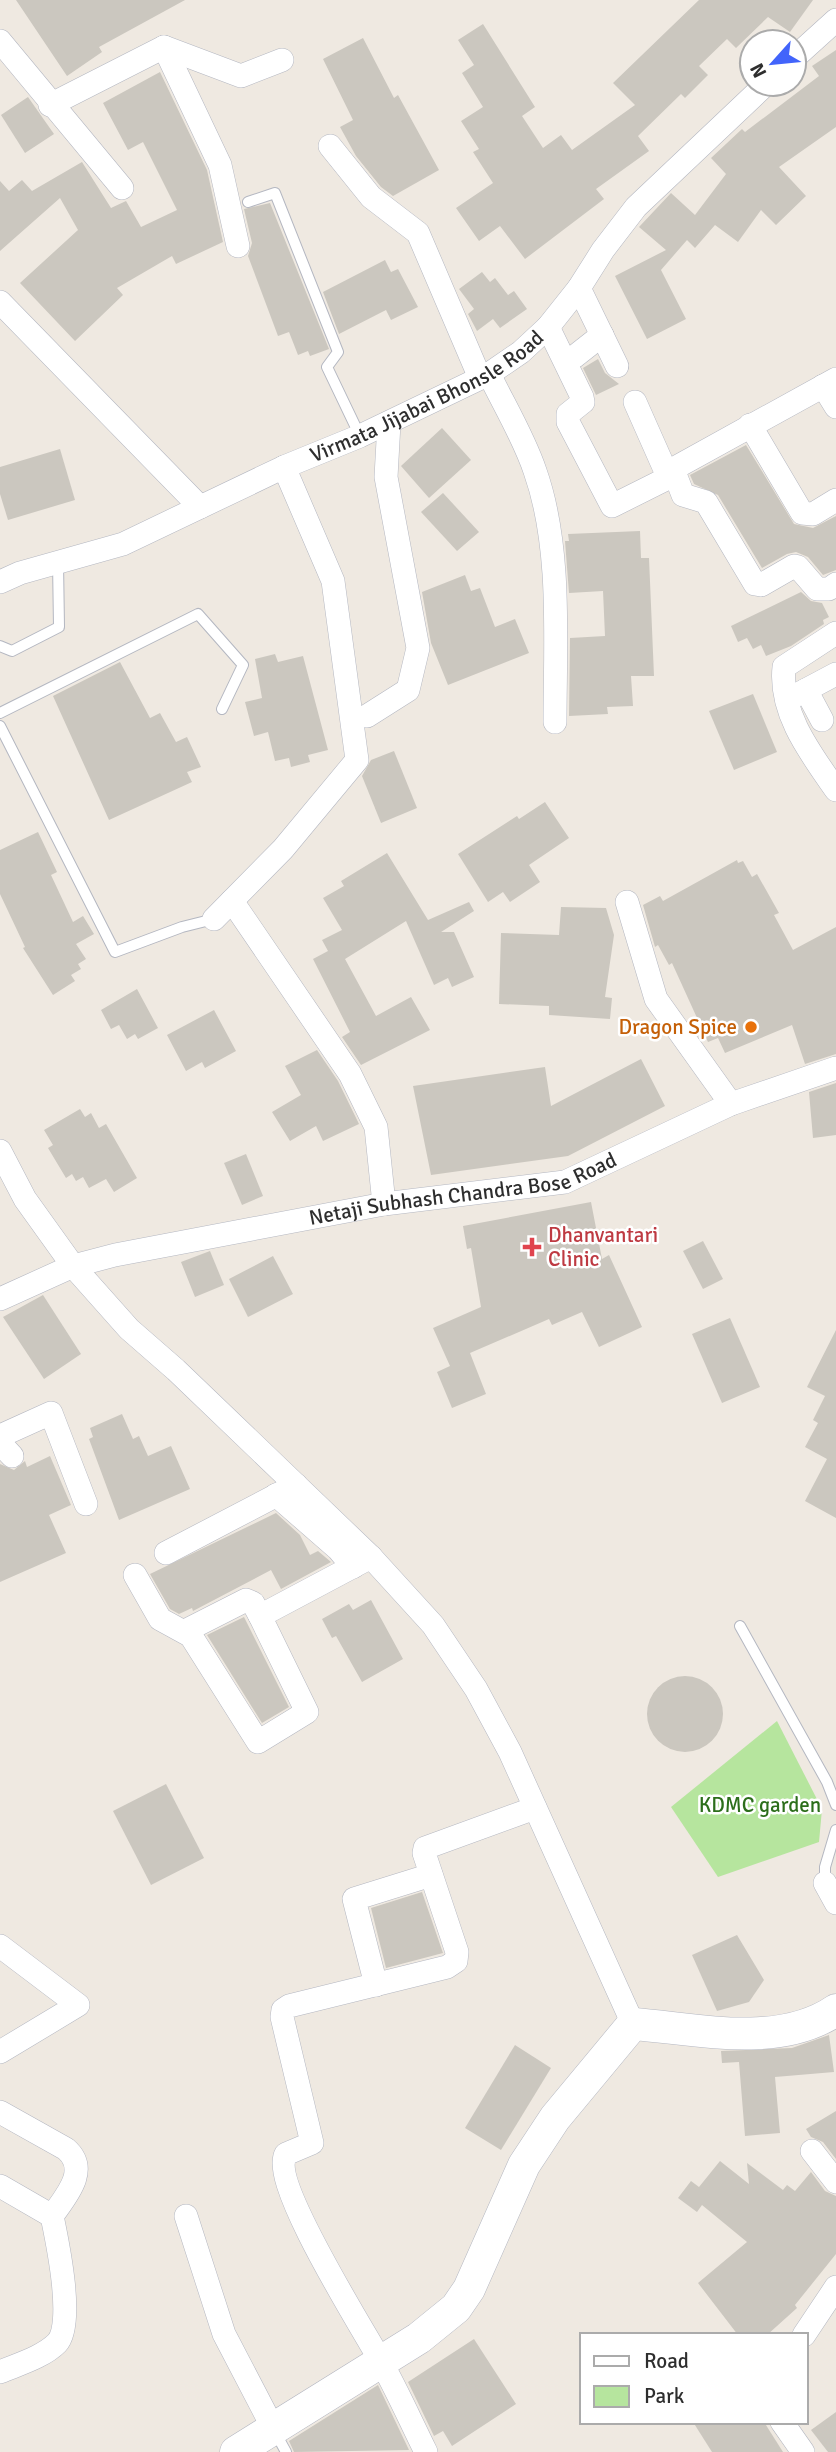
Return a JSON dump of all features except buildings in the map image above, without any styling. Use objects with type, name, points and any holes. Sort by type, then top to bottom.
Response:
[{"type":"street","points":[[808,46],[836,21]]},
{"type":"street","points":[[0,41],[50,105],[122,188]]},
{"type":"street","points":[[50,105],[164,47],[241,76],[282,60]]},
{"type":"street","points":[[164,47],[220,165],[239,246]]},
{"type":"street","name":"Virmata Jijabai Bhonsle Road","points":[[0,582],[123,544],[284,467],[389,423],[484,376],[521,352],[548,327],[579,288],[635,207],[751,98]]},
{"type":"street","points":[[330,146],[371,197],[418,233],[484,376],[534,469],[545,504],[555,605],[555,722]]},
{"type":"street","points":[[579,288],[617,366]]},
{"type":"street","points":[[0,302],[200,507]]},
{"type":"street","points":[[548,327],[582,397],[583,402],[568,415],[568,422],[612,506],[666,479],[666,472],[635,402]]},
{"type":"street","points":[[574,357],[602,335]]},
{"type":"street","points":[[836,407],[830,383],[673,469],[683,495],[706,502],[755,584],[761,584],[794,566],[798,567],[817,589],[829,589],[836,584]]},
{"type":"street","points":[[367,716],[408,690],[418,648],[386,477],[389,423]]},
{"type":"street","points":[[750,425],[802,513],[813,514],[836,500]]},
{"type":"street","points":[[215,919],[283,849],[357,760],[333,581],[284,467]]},
{"type":"street","points":[[822,720],[782,684],[784,667],[836,633]]},
{"type":"street","points":[[797,695],[836,674]]},
{"type":"street","points":[[797,695],[807,748],[836,790]]},
{"type":"street","points":[[232,901],[350,1074],[376,1127],[384,1204]]},
{"type":"street","points":[[627,902],[656,999],[732,1104]]},
{"type":"street","name":"Netaji Subhash Chandra Bose Road","points":[[0,1299],[73,1266],[115,1255],[384,1204],[565,1182],[732,1104],[836,1068]]},
{"type":"street","points":[[0,1152],[25,1199],[73,1266],[129,1329],[176,1370],[286,1490],[433,1625],[476,1689],[535,1808],[633,2024]]},
{"type":"street","points":[[0,1436],[51,1413],[86,1504]]},
{"type":"street","points":[[166,1553],[286,1490]]},
{"type":"street","points":[[260,1616],[362,1562]]},
{"type":"street","points":[[135,1575],[160,1619],[185,1631],[254,1740],[261,1741],[307,1712],[253,1603],[246,1600],[185,1631]]},
{"type":"street","points":[[426,2452],[382,2362],[314,2246],[282,2161],[286,2154],[308,2147],[312,2143],[282,2017],[283,2010],[447,1967],[456,1961],[457,1952],[424,1853],[431,1844],[535,1808]]},
{"type":"street","points":[[376,1985],[355,1899],[432,1875]]},
{"type":"street","points":[[0,1946],[78,2005],[0,2052]]},
{"type":"street","points":[[633,2024],[782,2032],[811,2024],[836,2010]]},
{"type":"street","points":[[236,2452],[280,2440],[456,2308],[469,2289],[524,2165],[555,2118],[633,2024]]},
{"type":"street","points":[[0,2112],[75,2157],[77,2176],[52,2216],[62,2273],[64,2322],[60,2340],[48,2351],[0,2372]]},
{"type":"street","points":[[812,2151],[836,2182]]},
{"type":"street","points":[[0,2186],[52,2216]]},
{"type":"street","points":[[186,2216],[224,2334],[280,2440]]},
{"type":"street","points":[[805,2333],[836,2287]]},
{"type":"street","points":[[783,2424],[803,2452]]},
{"type":"lane","points":[[248,202],[275,193],[338,352],[327,367],[360,436]]},
{"type":"lane","points":[[0,646],[12,651],[59,627],[58,562]]},
{"type":"lane","points":[[0,713],[198,614],[243,665],[222,709]]},
{"type":"lane","points":[[0,726],[115,952],[181,927],[215,919]]},
{"type":"lane","points":[[740,1626],[827,1782],[836,1805]]},
{"type":"lane","points":[[831,1893],[825,1867],[836,1830]]},
{"type":"green space","name":"KDMC garden","points":[[777,1721],[822,1809],[819,1842],[718,1877],[671,1807]]},
{"type":"place","name":"Dragon Spice","points":[[751,1027]]},
{"type":"place","name":"Dhanvantari Clinic","points":[[532,1247]]}]
